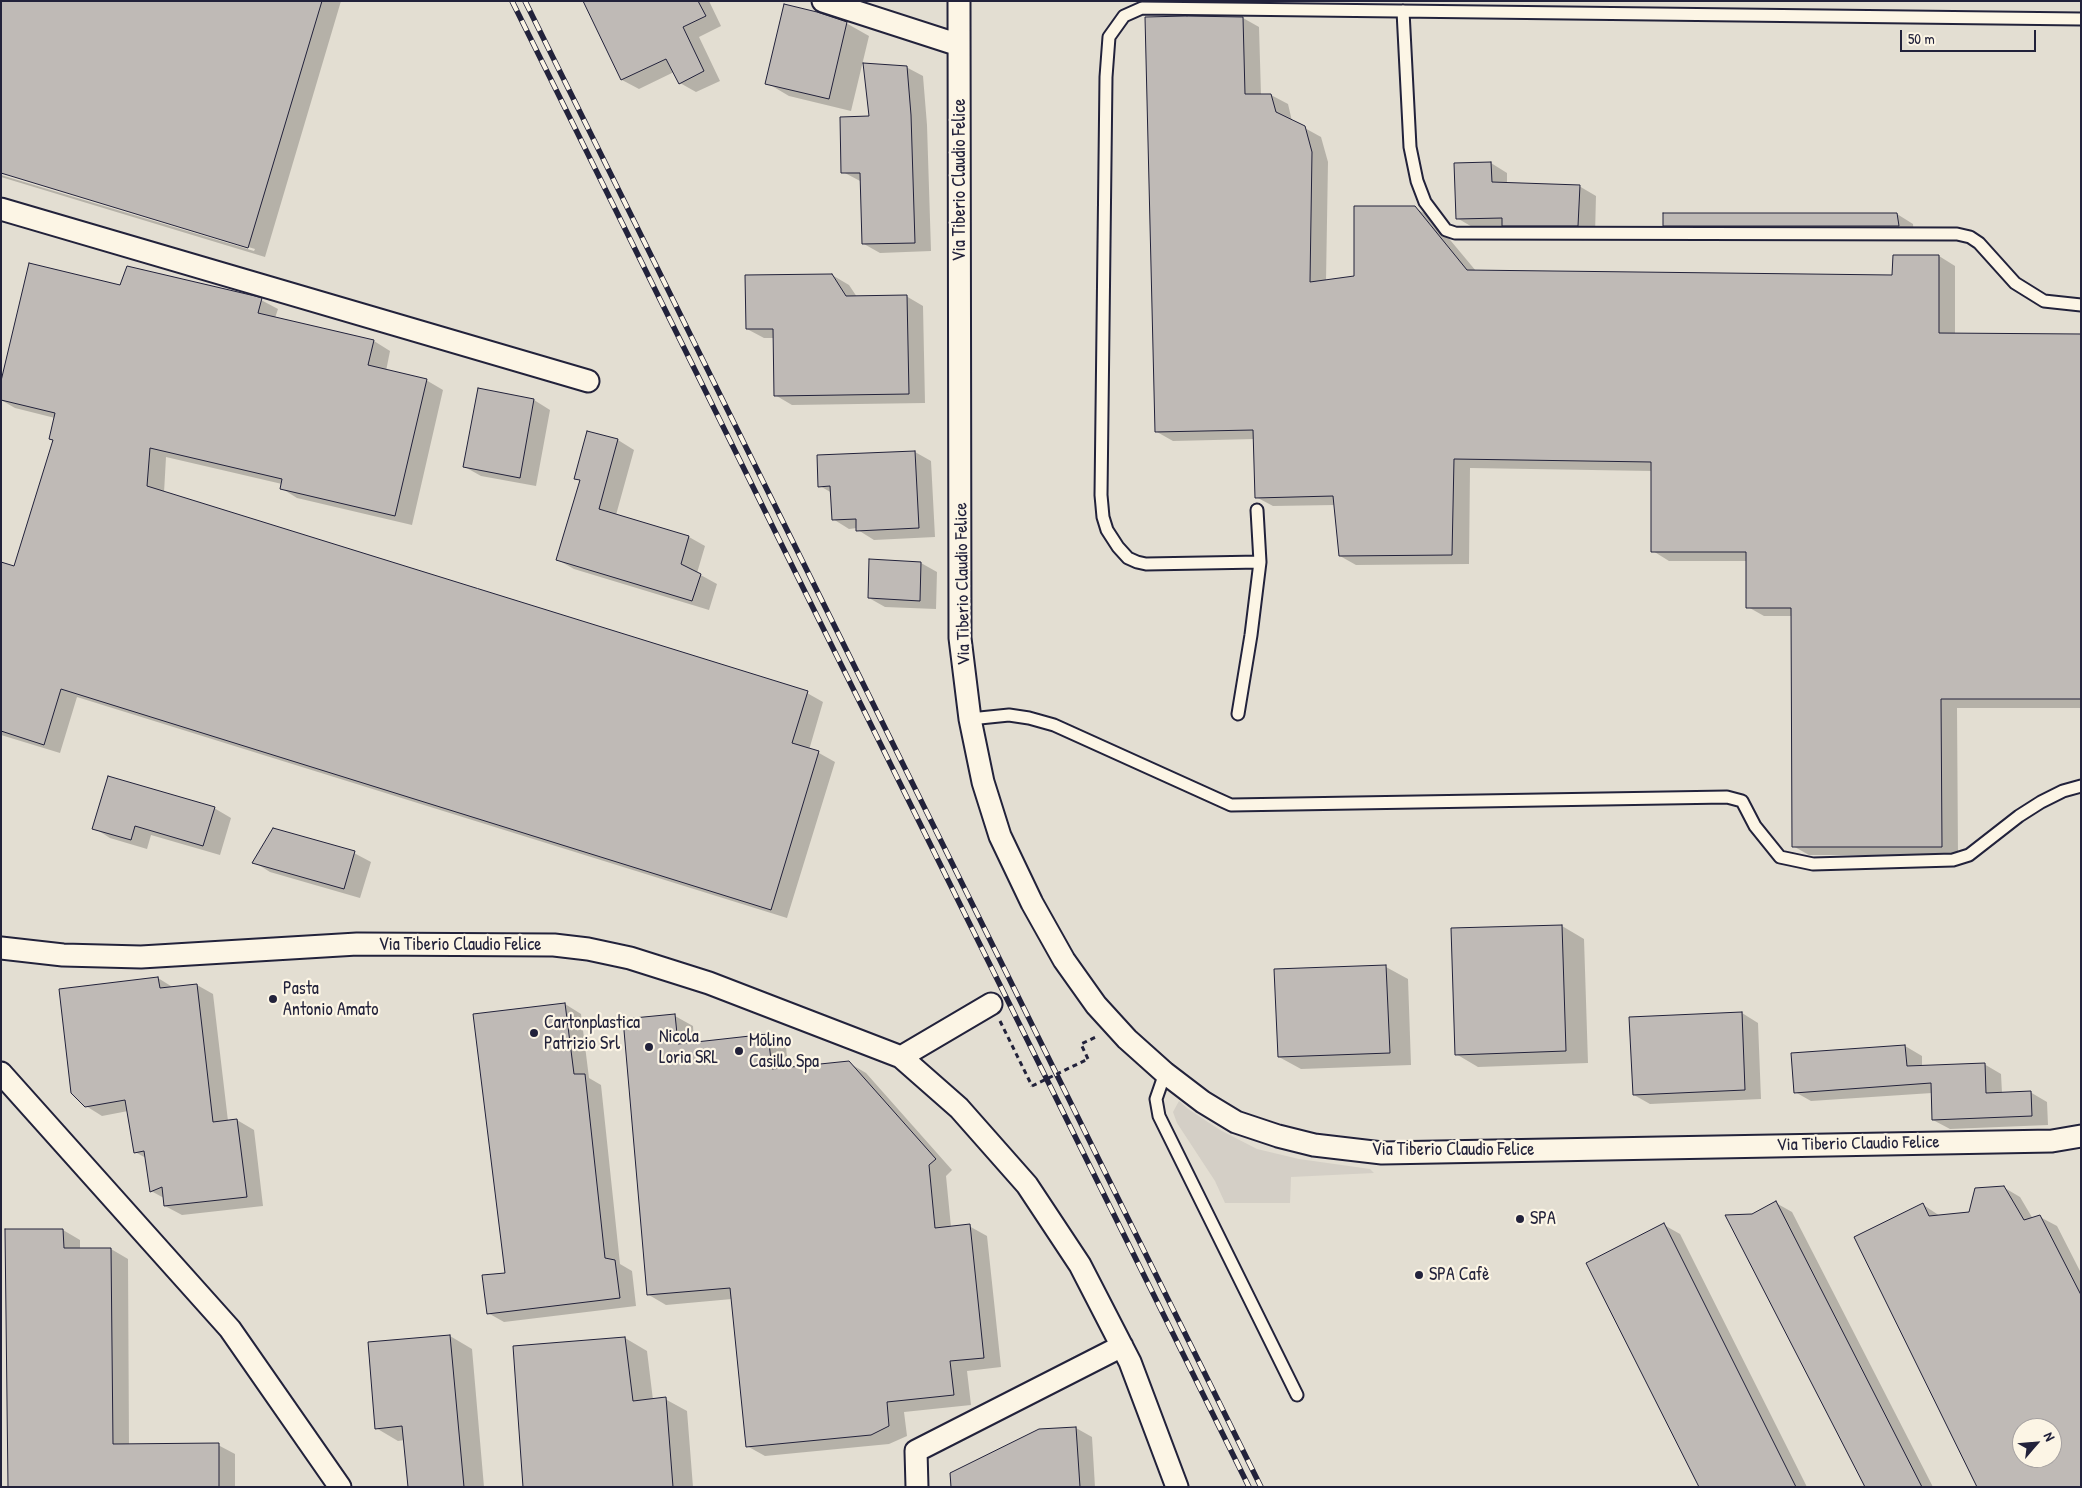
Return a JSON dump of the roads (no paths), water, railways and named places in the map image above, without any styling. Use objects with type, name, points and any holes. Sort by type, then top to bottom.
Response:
[{"type":"street","points":[[823,1],[959,46]]},
{"type":"street","name":"Via Tiberio Claudio Felice","points":[[959,1],[960,638],[970,719],[982,782],[1000,836],[1032,904],[1064,960],[1096,1005],[1127,1039],[1165,1073],[1203,1102],[1236,1122],[1278,1136],[1314,1144],[1382,1153],[2042,1141],[2081,1136]]},
{"type":"street","points":[[1,209],[588,381]]},
{"type":"street","name":"Via Tiberio Claudio Felice","points":[[1,948],[63,955],[141,958],[357,944],[554,945],[588,949],[630,958],[709,983],[901,1057],[959,1108],[1028,1185],[1080,1265],[1130,1362],[1177,1487]]},
{"type":"street","points":[[901,1057],[992,1004]]},
{"type":"street","points":[[1,1073],[230,1329],[340,1487]]},
{"type":"street","points":[[917,1487],[916,1451],[1122,1346]]},
{"type":"lane","points":[[1260,562],[1146,564],[1137,562],[1122,553],[1111,539],[1105,524],[1101,496],[1107,49],[1109,37],[1124,16],[1142,8],[2081,19]]},
{"type":"lane","points":[[1403,11],[1410,147],[1417,181],[1424,202],[1446,230],[1455,233],[1957,234],[1970,237],[1979,243],[2015,283],[2044,301],[2081,305]]},
{"type":"lane","points":[[1238,714],[1247,663],[1260,562],[1257,510]]},
{"type":"lane","points":[[970,719],[1008,716],[1029,718],[1054,725],[1231,805],[1727,798],[1742,800],[1755,826],[1780,857],[1814,864],[1953,860],[1961,858],[1976,850],[2041,802],[2064,790],[2081,786]]},
{"type":"lane","points":[[1165,1073],[1156,1099],[1159,1116],[1298,1395]]},
{"type":"railway","points":[[512,1],[1249,1487]]},
{"type":"railway","points":[[525,1],[1261,1487]]},
{"type":"place","name":"Pasta Antonio Amato","points":[[273,999]]},
{"type":"place","name":"Cartonplastica Patrizio Srl","points":[[534,1033]]},
{"type":"place","name":"Nicola Loria SRL","points":[[649,1047]]},
{"type":"place","name":"Molino Casillo Spa","points":[[739,1051]]},
{"type":"place","name":"SPA","points":[[1520,1219]]},
{"type":"place","name":"SPA Cafè","points":[[1419,1275]]}]
